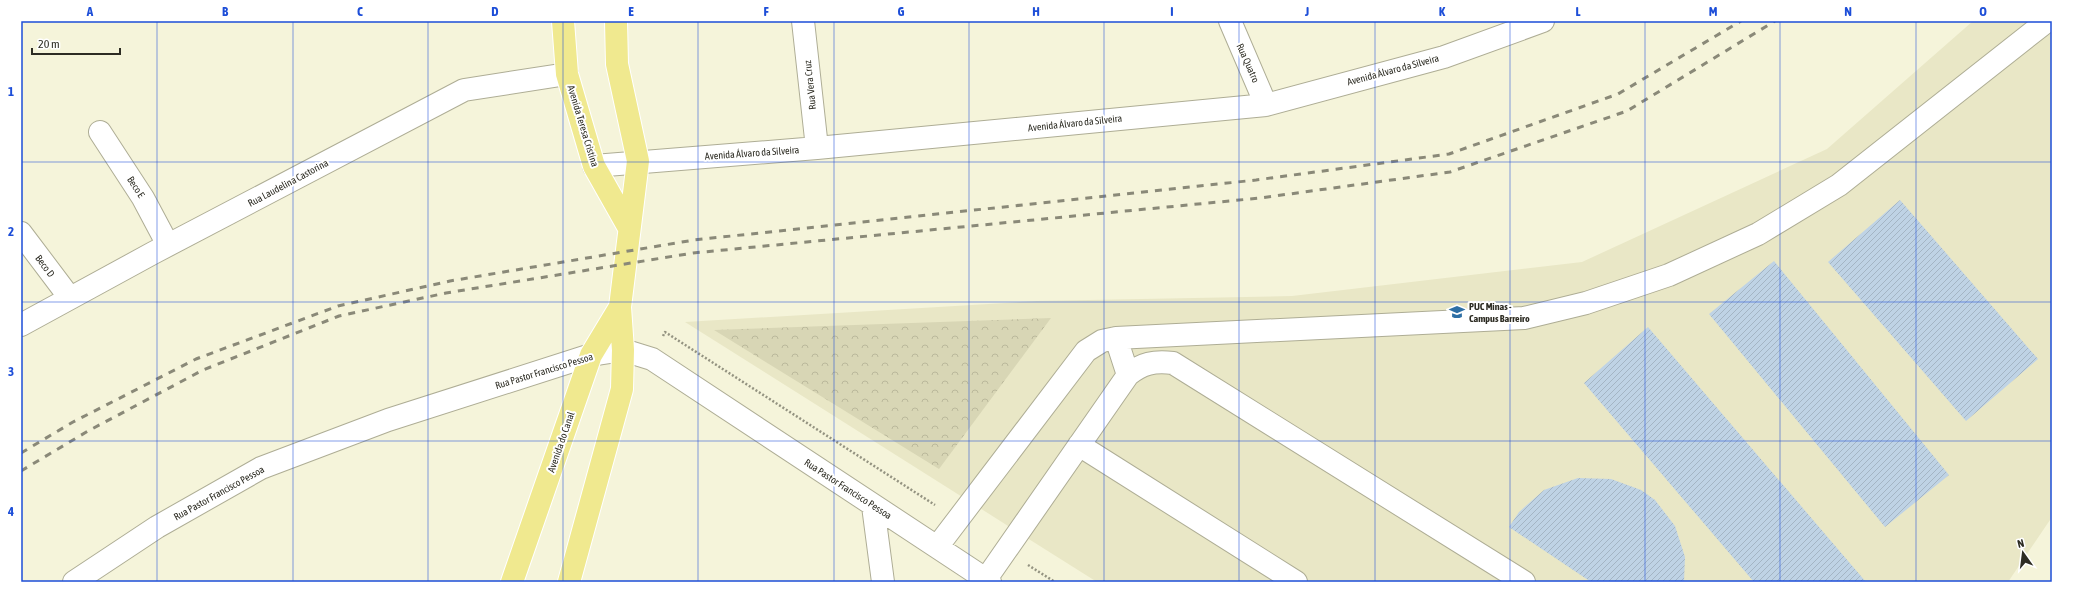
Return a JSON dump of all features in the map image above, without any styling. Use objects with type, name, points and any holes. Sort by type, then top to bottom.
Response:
[{"type":"main road","name":"Avenida Teresa Cristina","points":[[563,21],[567,74],[594,166],[629,228]]},
{"type":"main road","points":[[616,21],[617,64],[638,161],[629,228]]},
{"type":"main road","name":"Avenida do Canal","points":[[569,582],[622,389],[623,350],[620,307],[625,275],[629,228]]},
{"type":"main road","name":"Avenida do Canal","points":[[512,582],[591,355],[620,307]]},
{"type":"street","name":"Rua Vera Cruz","points":[[803,21],[817,148]]},
{"type":"street","name":"Rua Quatro","points":[[1230,21],[1266,105]]},
{"type":"street","name":"Avenida Álvaro da Silveira","points":[[594,166],[638,161],[817,148],[1266,105],[1444,57],[1543,21]]},
{"type":"street","points":[[937,547],[1086,351],[1102,341],[1116,338],[1524,318],[1586,303],[1669,275],[1758,234],[1839,185],[2047,21]]},
{"type":"street","name":"Rua Laudelina Castorina","points":[[21,325],[168,245],[464,90],[567,74]]},
{"type":"street","name":"Beco E","points":[[100,132],[143,198],[168,245]]},
{"type":"street","name":"Beco D","points":[[21,233],[70,298]]},
{"type":"street","points":[[1116,338],[1128,375]]},
{"type":"street","name":"Rua Pastor Francisco Pessoa","points":[[80,581],[157,527],[261,468],[388,420],[591,355],[623,350],[652,359],[988,581]]},
{"type":"street","points":[[988,581],[1128,375],[1139,366],[1156,361],[1173,363],[1524,582]]},
{"type":"street","points":[[1079,445],[1296,582]]},
{"type":"street","points":[[873,506],[884,582]]},
{"type":"shaded area","name":"PUC Minas - Campus Barreiro","points":[[1973,21],[2052,21],[2052,517],[2008,582],[1097,582],[685,322],[1037,301],[1292,296],[1582,262],[1827,149]]},
{"type":"green space","points":[[1051,318],[939,469],[714,330]]},
{"type":"building","points":[[1900,200],[2038,359],[1966,421],[1828,262]]},
{"type":"building","points":[[1774,261],[1949,475],[1885,527],[1709,314]]},
{"type":"building","points":[[1648,327],[1866,582],[1754,582],[1584,383]]},
{"type":"building","points":[[1578,478],[1611,479],[1641,490],[1655,500],[1675,526],[1685,557],[1684,582],[1591,582],[1509,527],[1519,512],[1544,490]]},
{"type":"railway","points":[[21,453],[73,422],[196,359],[338,306],[450,281],[694,240],[1256,180],[1449,154],[1618,94],[1741,21]]},
{"type":"railway","points":[[21,471],[88,431],[203,370],[339,316],[446,293],[693,253],[1260,198],[1450,172],[1627,111],[1775,21]]},
{"type":"place","name":"PUC Minas - Campus Barreiro","points":[[1457,312]]}]
